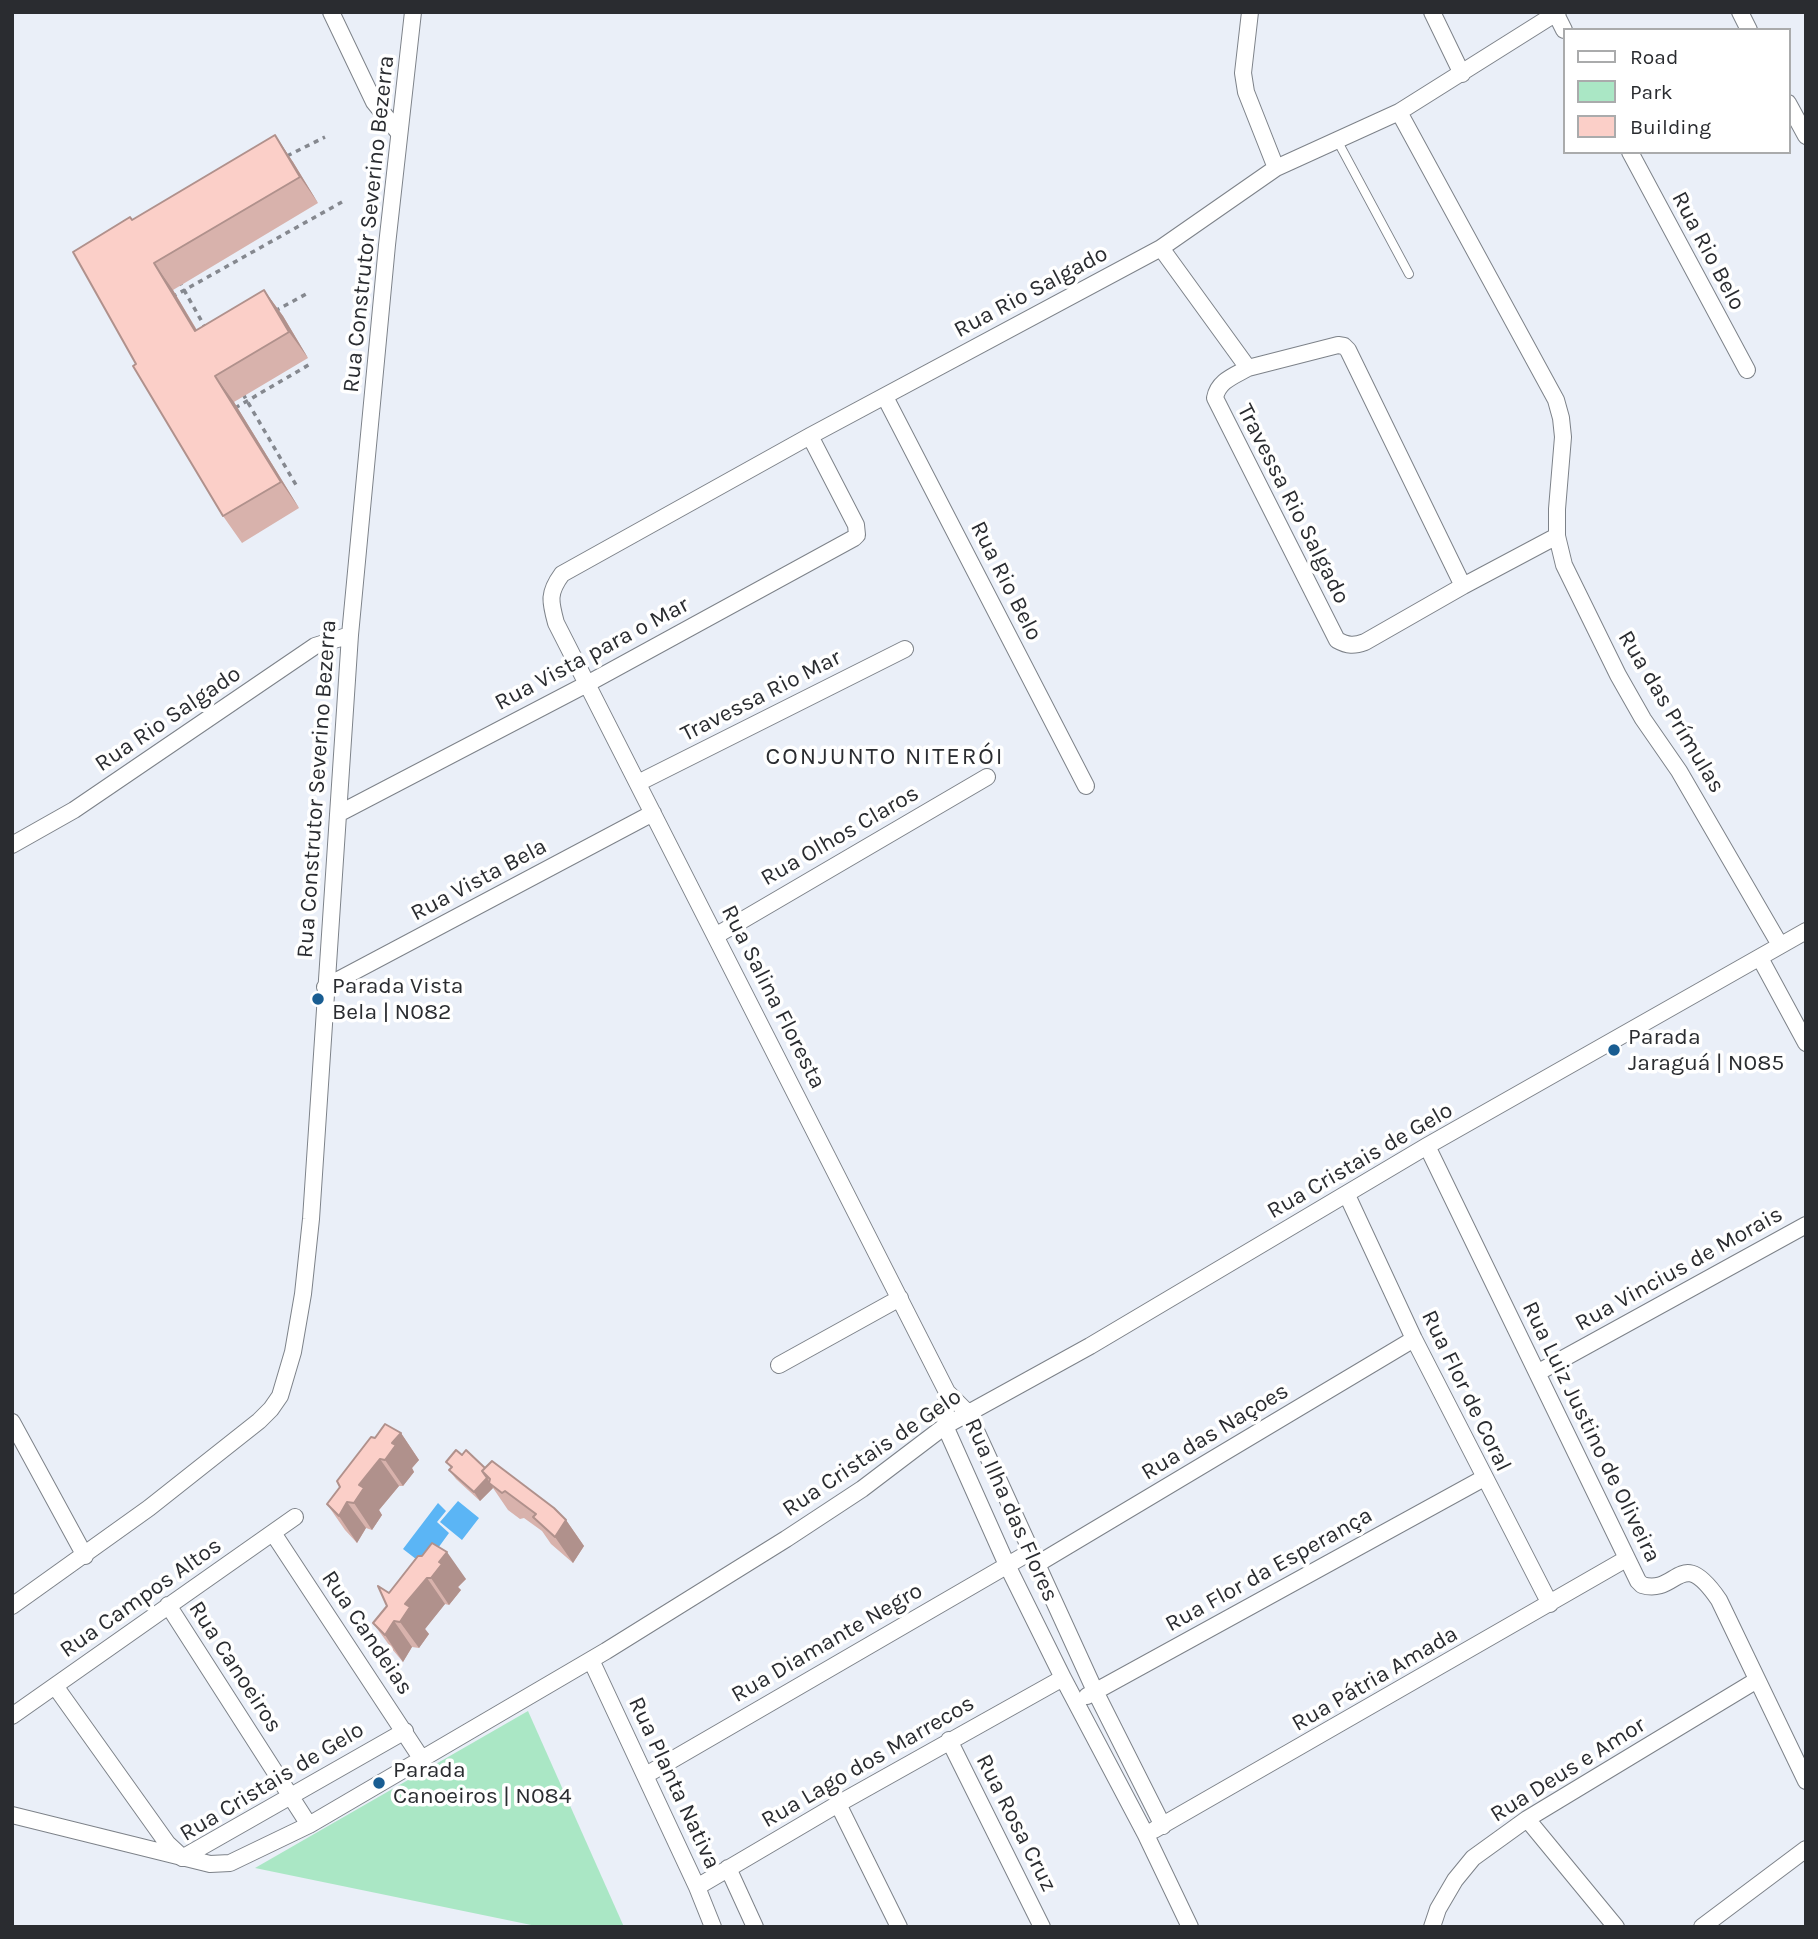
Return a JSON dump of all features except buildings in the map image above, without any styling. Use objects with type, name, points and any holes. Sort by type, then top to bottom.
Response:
[{"type":"street","points":[[331,12],[374,102],[399,133]]},
{"type":"street","name":"Rua Construtor Severino Bezerra","points":[[12,1606],[85,1556],[260,1421],[280,1396],[293,1352],[303,1294],[312,1205],[350,635],[413,12]]},
{"type":"street","points":[[1250,12],[1243,74],[1246,92],[1276,168]]},
{"type":"street","points":[[1432,12],[1462,74]]},
{"type":"street","points":[[1740,12],[1748,28]]},
{"type":"street","name":"Rua Rio Salgado","points":[[556,623],[551,603],[553,587],[562,574],[810,436],[1161,247],[1276,168],[1399,112],[1557,13]]},
{"type":"street","points":[[1790,107],[1806,136]]},
{"type":"street","name":"Rua das Prímulas","points":[[1399,112],[1556,400],[1563,437],[1557,536],[1564,565],[1618,675],[1643,719],[1693,794],[1780,946]]},
{"type":"street","name":"Rua Rio Belo","points":[[1631,154],[1747,370]]},
{"type":"street","name":"Travessa Rio Salgado","points":[[1161,247],[1248,368],[1221,383],[1216,389],[1215,398],[1337,640],[1355,646],[1365,642],[1463,586]]},
{"type":"street","points":[[1248,368],[1338,345],[1348,349],[1463,586],[1557,536]]},
{"type":"street","name":"Rua Rio Belo","points":[[885,397],[1086,786]]},
{"type":"street","name":"Rua Vista para o Mar","points":[[338,814],[587,684],[854,538],[857,535],[856,525],[810,436]]},
{"type":"street","name":"Rua Salina Floresta","points":[[556,623],[717,935],[947,1392]]},
{"type":"street","name":"Rua Rio Salgado","points":[[12,845],[74,810],[315,646],[350,635]]},
{"type":"street","name":"Travessa Rio Mar","points":[[638,783],[905,649]]},
{"type":"street","name":"Rua Olhos Claros","points":[[717,935],[987,777]]},
{"type":"street","name":"Rua Vista Bela","points":[[326,987],[653,813]]},
{"type":"street","name":"Rua Cristais de Gelo","points":[[182,1858],[210,1864],[230,1863],[309,1825],[591,1660],[786,1539],[851,1497],[945,1426],[1090,1346],[1427,1146],[1806,931]]},
{"type":"street","points":[[1760,958],[1806,1043]]},
{"type":"street","name":"Rua Luiz Justino de Oliveira","points":[[1427,1146],[1638,1581],[1648,1587],[1659,1585],[1684,1573],[1700,1576],[1719,1600],[1806,1781]]},
{"type":"street","name":"Rua Flor de Coral","points":[[1347,1195],[1414,1339],[1550,1604]]},
{"type":"street","name":"Rua Vincius de Morais","points":[[1537,1373],[1806,1225]]},
{"type":"street","points":[[779,1365],[900,1298]]},
{"type":"street","name":"Rua das Naçoes","points":[[1035,1557],[1414,1339]]},
{"type":"street","name":"Rua Ilha das Flores","points":[[947,1392],[968,1413],[1095,1691],[1163,1826]]},
{"type":"street","name":"Rua Ilha das Flores","points":[[947,1392],[945,1426],[1007,1565],[1075,1702],[1146,1835],[1190,1927]]},
{"type":"street","points":[[12,1422],[85,1556]]},
{"type":"street","name":"Rua Flor da Esperança","points":[[1075,1702],[1484,1478]]},
{"type":"street","name":"Rua Campos Altos","points":[[12,1716],[295,1517]]},
{"type":"street","name":"Rua Candeias","points":[[273,1534],[421,1758]]},
{"type":"street","name":"Rua Diamante Negro","points":[[646,1775],[1007,1565],[1035,1557]]},
{"type":"street","name":"Rua Pátria Amada","points":[[1146,1835],[1626,1559]]},
{"type":"street","name":"Rua Canoeiros","points":[[168,1605],[309,1825]]},
{"type":"street","name":"Rua Planta Nativa","points":[[591,1660],[646,1775],[713,1927]]},
{"type":"street","name":"Rua Lago dos Marrecos","points":[[697,1887],[949,1740],[1063,1678]]},
{"type":"street","name":"Rua Deus e Amor","points":[[1432,1927],[1438,1909],[1455,1880],[1474,1858],[1527,1819],[1756,1680]]},
{"type":"street","points":[[55,1686],[167,1843],[182,1858]]},
{"type":"street","name":"Rua Cristais de Gelo","points":[[182,1858],[405,1731]]},
{"type":"street","name":"Rua Rosa Cruz","points":[[949,1740],[1042,1927]]},
{"type":"street","points":[[838,1804],[900,1927]]},
{"type":"street","points":[[12,1815],[182,1858]]},
{"type":"street","points":[[1527,1819],[1616,1927]]},
{"type":"street","points":[[1702,1927],[1806,1849]]},
{"type":"street","name":"Rua Planta Nativa","points":[[729,1868],[755,1927]]},
{"type":"lane","points":[[1337,140],[1409,274]]},
{"type":"path","points":[[279,160],[325,136]]},
{"type":"path","points":[[161,303],[342,202]]},
{"type":"path","points":[[177,279],[209,334]]},
{"type":"path","points":[[274,312],[308,293]]},
{"type":"path","points":[[224,414],[312,363]]},
{"type":"path","points":[[241,389],[296,485]]},
{"type":"path","points":[[268,463],[280,457]]},
{"type":"green space","points":[[528,1711],[624,1927],[541,1927],[255,1868]]},
{"type":"water","points":[[458,1501],[479,1518],[462,1540],[440,1522]]},
{"type":"water","points":[[438,1503],[446,1511],[437,1522],[449,1533],[425,1566],[403,1549]]},
{"type":"place","name":"Parada Vista Bela | N082","points":[[318,999]]},
{"type":"place","name":"Parada Jaraguá | N085","points":[[1614,1050]]},
{"type":"place","name":"Parada Canoeiros | N084","points":[[379,1783]]},
{"type":"district","name":"CONJUNTO NITERÓI","points":[[885,757]]}]
